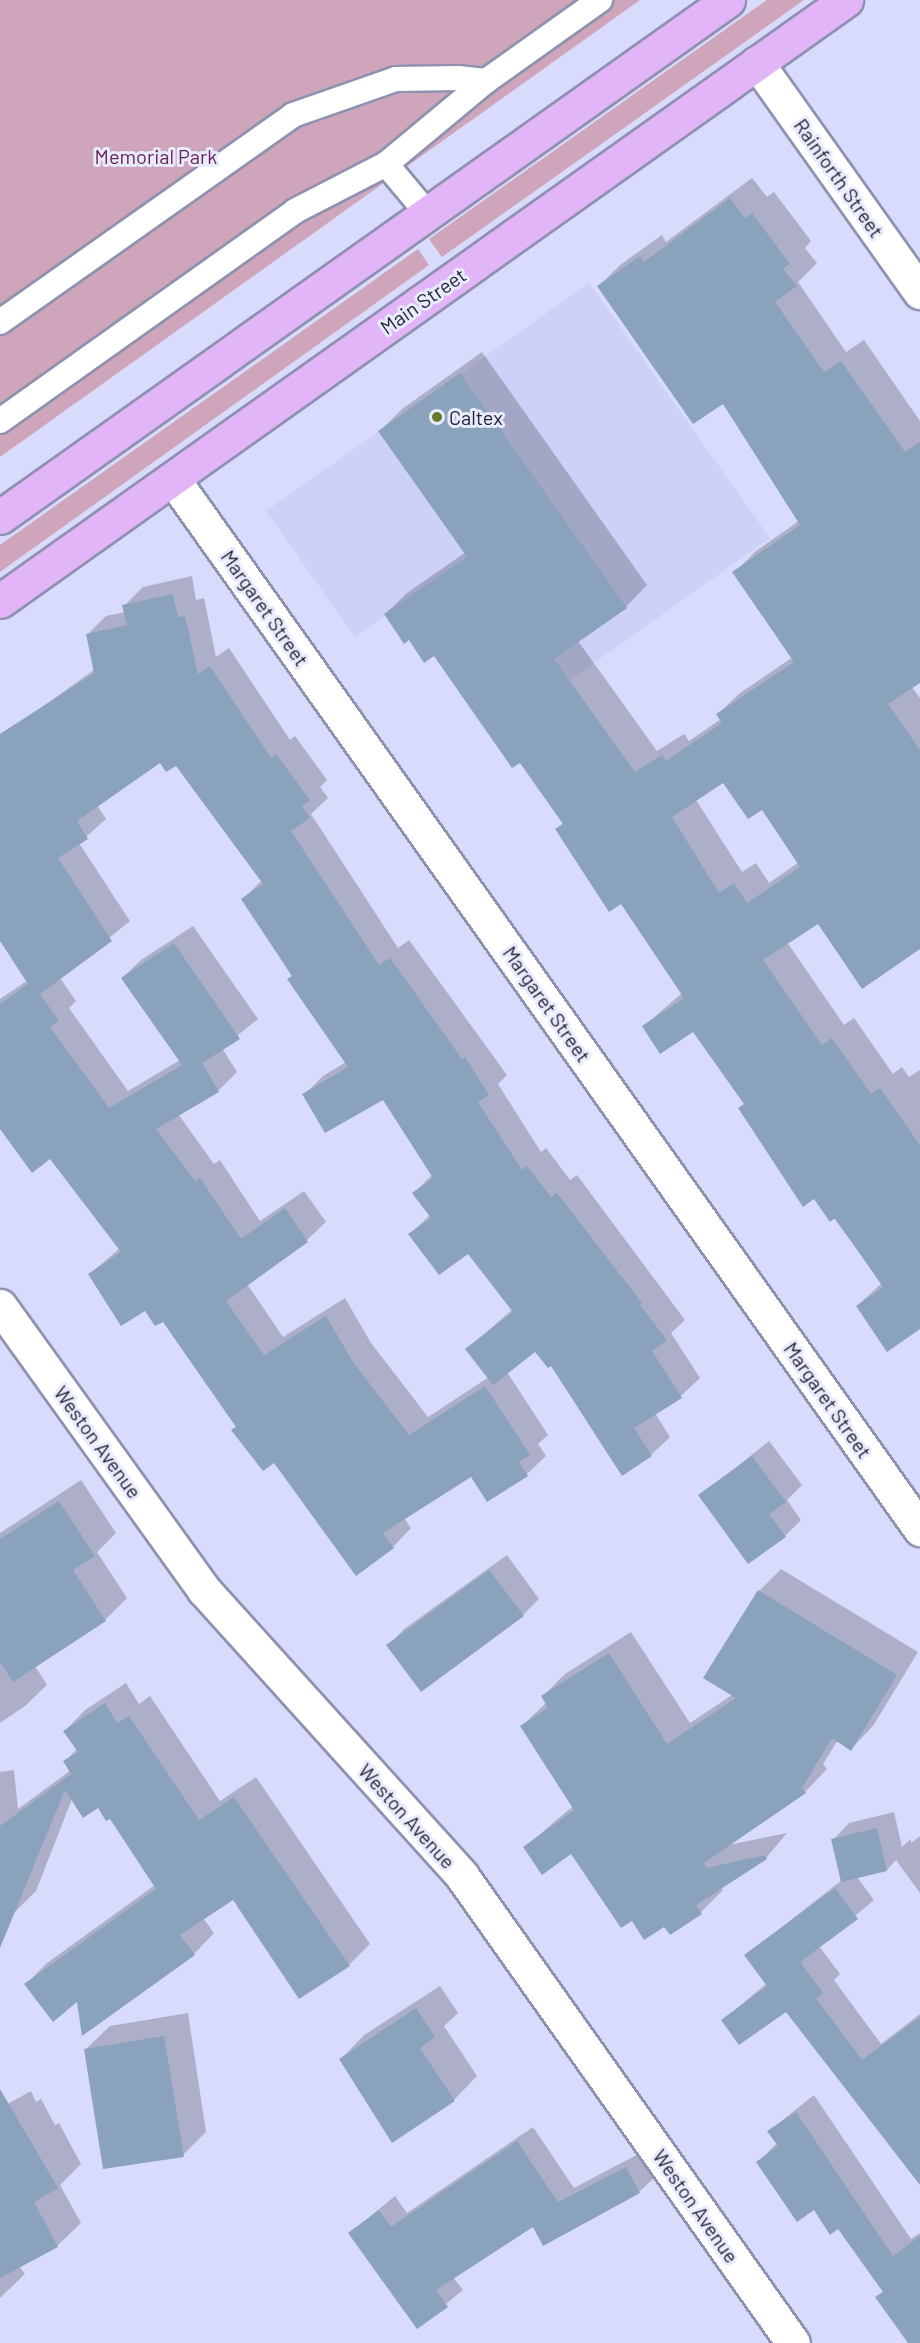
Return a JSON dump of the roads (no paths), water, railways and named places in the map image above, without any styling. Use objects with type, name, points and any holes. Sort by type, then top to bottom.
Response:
[{"type":"highway","points":[[0,517],[728,0]]},
{"type":"highway","name":"Main Street","points":[[0,601],[846,0]]},
{"type":"street","name":"Rainforth Street","points":[[757,63],[920,292]]},
{"type":"street","name":"Margaret Street","points":[[173,479],[920,1529]]},
{"type":"street","name":"Weston Avenue","points":[[0,1306],[204,1590],[462,1876],[793,2343]]},
{"type":"lane","points":[[0,421],[295,211],[386,164],[486,81],[600,0]]},
{"type":"lane","points":[[0,322],[293,116],[396,79],[458,78],[486,81]]},
{"type":"lane","points":[[386,164],[427,213]]},
{"type":"place","name":"Caltex","points":[[437,417]]},
{"type":"park label","name":"Memorial Park","points":[[156,156]]}]
